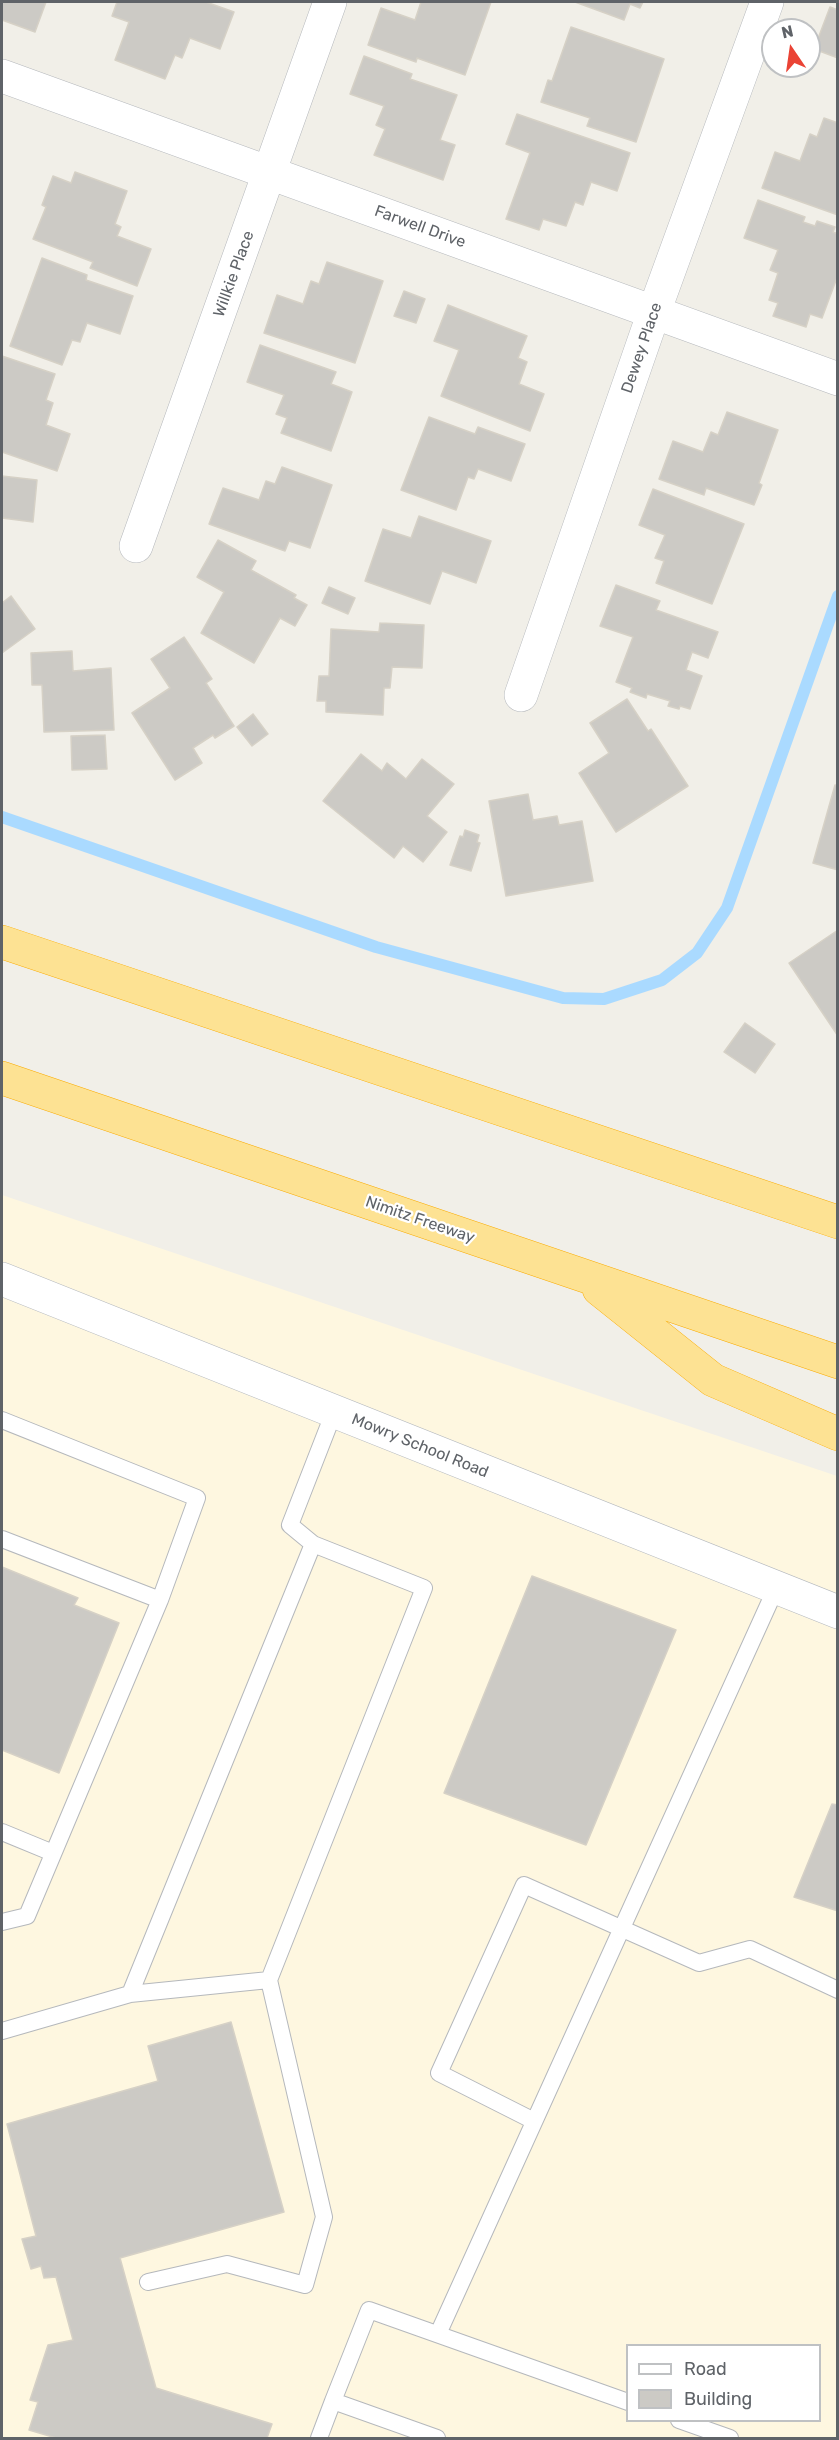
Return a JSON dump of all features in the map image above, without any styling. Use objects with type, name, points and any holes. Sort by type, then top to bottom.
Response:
[{"type":"highway","points":[[2,942],[837,1221]]},
{"type":"highway","name":"Nimitz Freeway","points":[[2,1078],[837,1362]]},
{"type":"highway","points":[[581,1275],[713,1380],[837,1434]]},
{"type":"street","name":"Willkie Place","points":[[136,546],[330,2]]},
{"type":"street","name":"Dewey Place","points":[[521,695],[654,312],[767,2]]},
{"type":"street","name":"Farwell Drive","points":[[2,76],[837,379]]},
{"type":"street","name":"Mowry School Road","points":[[2,1279],[837,1612]]},
{"type":"lane","points":[[148,2282],[227,2264],[305,2285],[324,2217],[268,1980],[424,1588],[313,1544],[290,1525],[334,1412]]},
{"type":"lane","points":[[2,1420],[197,1498],[160,1600],[27,1916],[2,1922]]},
{"type":"lane","points":[[2,1539],[160,1600]]},
{"type":"lane","points":[[130,1994],[313,1544]]},
{"type":"lane","points":[[438,2334],[776,1588]]},
{"type":"lane","points":[[2,1832],[53,1852]]},
{"type":"lane","points":[[534,2121],[439,2073],[524,1885],[699,1963],[750,1949],[837,1990]]},
{"type":"lane","points":[[2,2031],[130,1994],[268,1980]]},
{"type":"lane","points":[[320,2439],[369,2310],[626,2402]]},
{"type":"lane","points":[[333,2402],[437,2439]]},
{"type":"lane","points":[[682,2422],[730,2439]]},
{"type":"shaded area","points":[[2,1195],[837,1476],[837,2438],[2,2438]]},
{"type":"building","points":[[2,2],[46,2],[35,32],[2,20]]},
{"type":"building","points":[[117,2],[206,2],[234,12],[220,49],[190,38],[182,58],[175,55],[165,79],[115,60],[129,22],[112,16]]},
{"type":"building","points":[[421,2],[491,2],[465,75],[417,58],[416,62],[368,45],[381,8],[415,20]]},
{"type":"building","points":[[575,2],[643,2],[640,8],[630,4],[624,20]]},
{"type":"building","points":[[830,7],[838,10],[838,58],[821,52],[821,31]]},
{"type":"building","points":[[571,27],[664,59],[636,142],[587,126],[590,118],[541,102],[548,80],[552,81]]},
{"type":"building","points":[[364,56],[412,74],[410,79],[457,95],[440,140],[455,145],[443,180],[374,155],[385,129],[376,125],[384,106],[350,94]]},
{"type":"building","points":[[517,114],[630,153],[617,191],[591,182],[583,205],[575,202],[566,226],[543,219],[539,230],[506,219],[530,153],[506,144]]},
{"type":"building","points":[[824,118],[838,123],[838,215],[762,188],[775,152],[800,161],[810,134],[817,137]]},
{"type":"building","points":[[75,172],[127,191],[115,224],[121,227],[117,236],[151,249],[137,286],[90,268],[93,262],[33,239],[46,207],[42,205],[53,176],[71,183]]},
{"type":"building","points":[[758,200],[805,217],[803,222],[815,226],[817,221],[835,227],[833,232],[838,234],[838,275],[822,318],[810,314],[806,327],[773,316],[778,303],[769,300],[778,273],[770,270],[778,250],[744,238]]},
{"type":"building","points":[[42,258],[87,275],[86,280],[133,296],[120,334],[87,323],[80,342],[72,340],[62,365],[10,346]]},
{"type":"building","points":[[327,262],[383,281],[355,363],[264,333],[277,295],[303,304],[311,281],[319,284]]},
{"type":"building","points":[[404,291],[425,299],[416,323],[394,316]]},
{"type":"building","points":[[448,305],[527,336],[518,358],[527,362],[519,384],[544,394],[530,431],[441,396],[459,350],[434,341]]},
{"type":"building","points":[[260,345],[336,372],[331,384],[352,392],[331,451],[281,433],[287,418],[276,414],[284,395],[247,382]]},
{"type":"building","points":[[2,356],[55,374],[46,400],[53,403],[46,425],[70,434],[57,471],[2,452]]},
{"type":"building","points":[[727,412],[778,430],[759,483],[762,485],[754,505],[706,488],[704,495],[659,479],[673,441],[703,452],[711,432],[718,435]]},
{"type":"building","points":[[429,417],[475,434],[478,427],[525,444],[511,481],[478,469],[474,479],[468,477],[456,510],[401,490]]},
{"type":"building","points":[[282,467],[332,485],[310,548],[289,541],[285,551],[209,524],[223,488],[259,500],[266,481],[275,484]]},
{"type":"building","points":[[2,476],[37,480],[33,522],[2,518]]},
{"type":"building","points":[[653,489],[744,524],[712,604],[656,583],[664,561],[655,558],[665,535],[639,525]]},
{"type":"building","points":[[419,516],[491,541],[476,583],[442,571],[430,604],[365,581],[383,529],[411,538]]},
{"type":"building","points":[[218,540],[256,561],[251,570],[296,595],[294,598],[307,605],[295,626],[280,618],[254,663],[201,633],[224,592],[197,577]]},
{"type":"building","points":[[616,585],[660,601],[656,610],[718,632],[708,658],[692,652],[686,670],[702,676],[690,709],[668,706],[670,701],[647,694],[646,698],[630,692],[632,688],[616,682],[633,637],[600,626]]},
{"type":"building","points":[[329,587],[355,598],[348,614],[322,603]]},
{"type":"building","points":[[11,596],[35,629],[2,653],[2,603]]},
{"type":"building","points":[[380,623],[424,625],[422,668],[392,667],[390,688],[384,688],[383,715],[326,712],[326,701],[317,701],[319,676],[329,676],[331,629],[379,632]]},
{"type":"building","points":[[184,637],[212,679],[206,683],[234,726],[215,738],[213,735],[193,748],[202,763],[175,780],[132,713],[170,688],[151,659]]},
{"type":"building","points":[[72,651],[73,671],[111,668],[114,730],[44,732],[42,685],[32,685],[31,653]]},
{"type":"building","points":[[627,699],[648,731],[651,729],[688,786],[616,832],[579,773],[609,753],[590,723]]},
{"type":"building","points":[[253,714],[268,734],[252,746],[237,727]]},
{"type":"building","points":[[105,735],[107,769],[72,770],[71,736]]},
{"type":"building","points":[[361,754],[382,771],[387,763],[406,779],[422,759],[454,784],[427,816],[447,832],[423,862],[403,846],[394,858],[323,801]]},
{"type":"building","points":[[835,785],[838,786],[838,870],[813,863]]},
{"type":"building","points":[[528,794],[533,820],[557,816],[559,825],[582,821],[593,881],[506,896],[489,801]]},
{"type":"building","points":[[465,830],[479,835],[477,842],[480,843],[471,871],[450,865],[460,836],[463,837]]},
{"type":"building","points":[[838,930],[838,1036],[789,963]]},
{"type":"building","points":[[745,1023],[775,1044],[755,1073],[724,1052]]},
{"type":"building","points":[[2,1567],[78,1598],[74,1605],[119,1623],[59,1773],[2,1750]]},
{"type":"building","points":[[532,1576],[676,1630],[586,1845],[444,1793]]},
{"type":"building","points":[[832,1804],[838,1805],[838,1911],[794,1897]]},
{"type":"building","points":[[231,2022],[284,2212],[120,2258],[156,2388],[272,2424],[267,2438],[56,2438],[29,2430],[38,2402],[30,2400],[48,2345],[73,2340],[56,2277],[44,2278],[41,2266],[31,2269],[22,2239],[36,2236],[7,2124],[158,2081],[148,2046]]},
{"type":"waterway","points":[[2,817],[376,947],[563,998],[604,999],[662,980],[697,953],[727,908],[838,596]]}]
